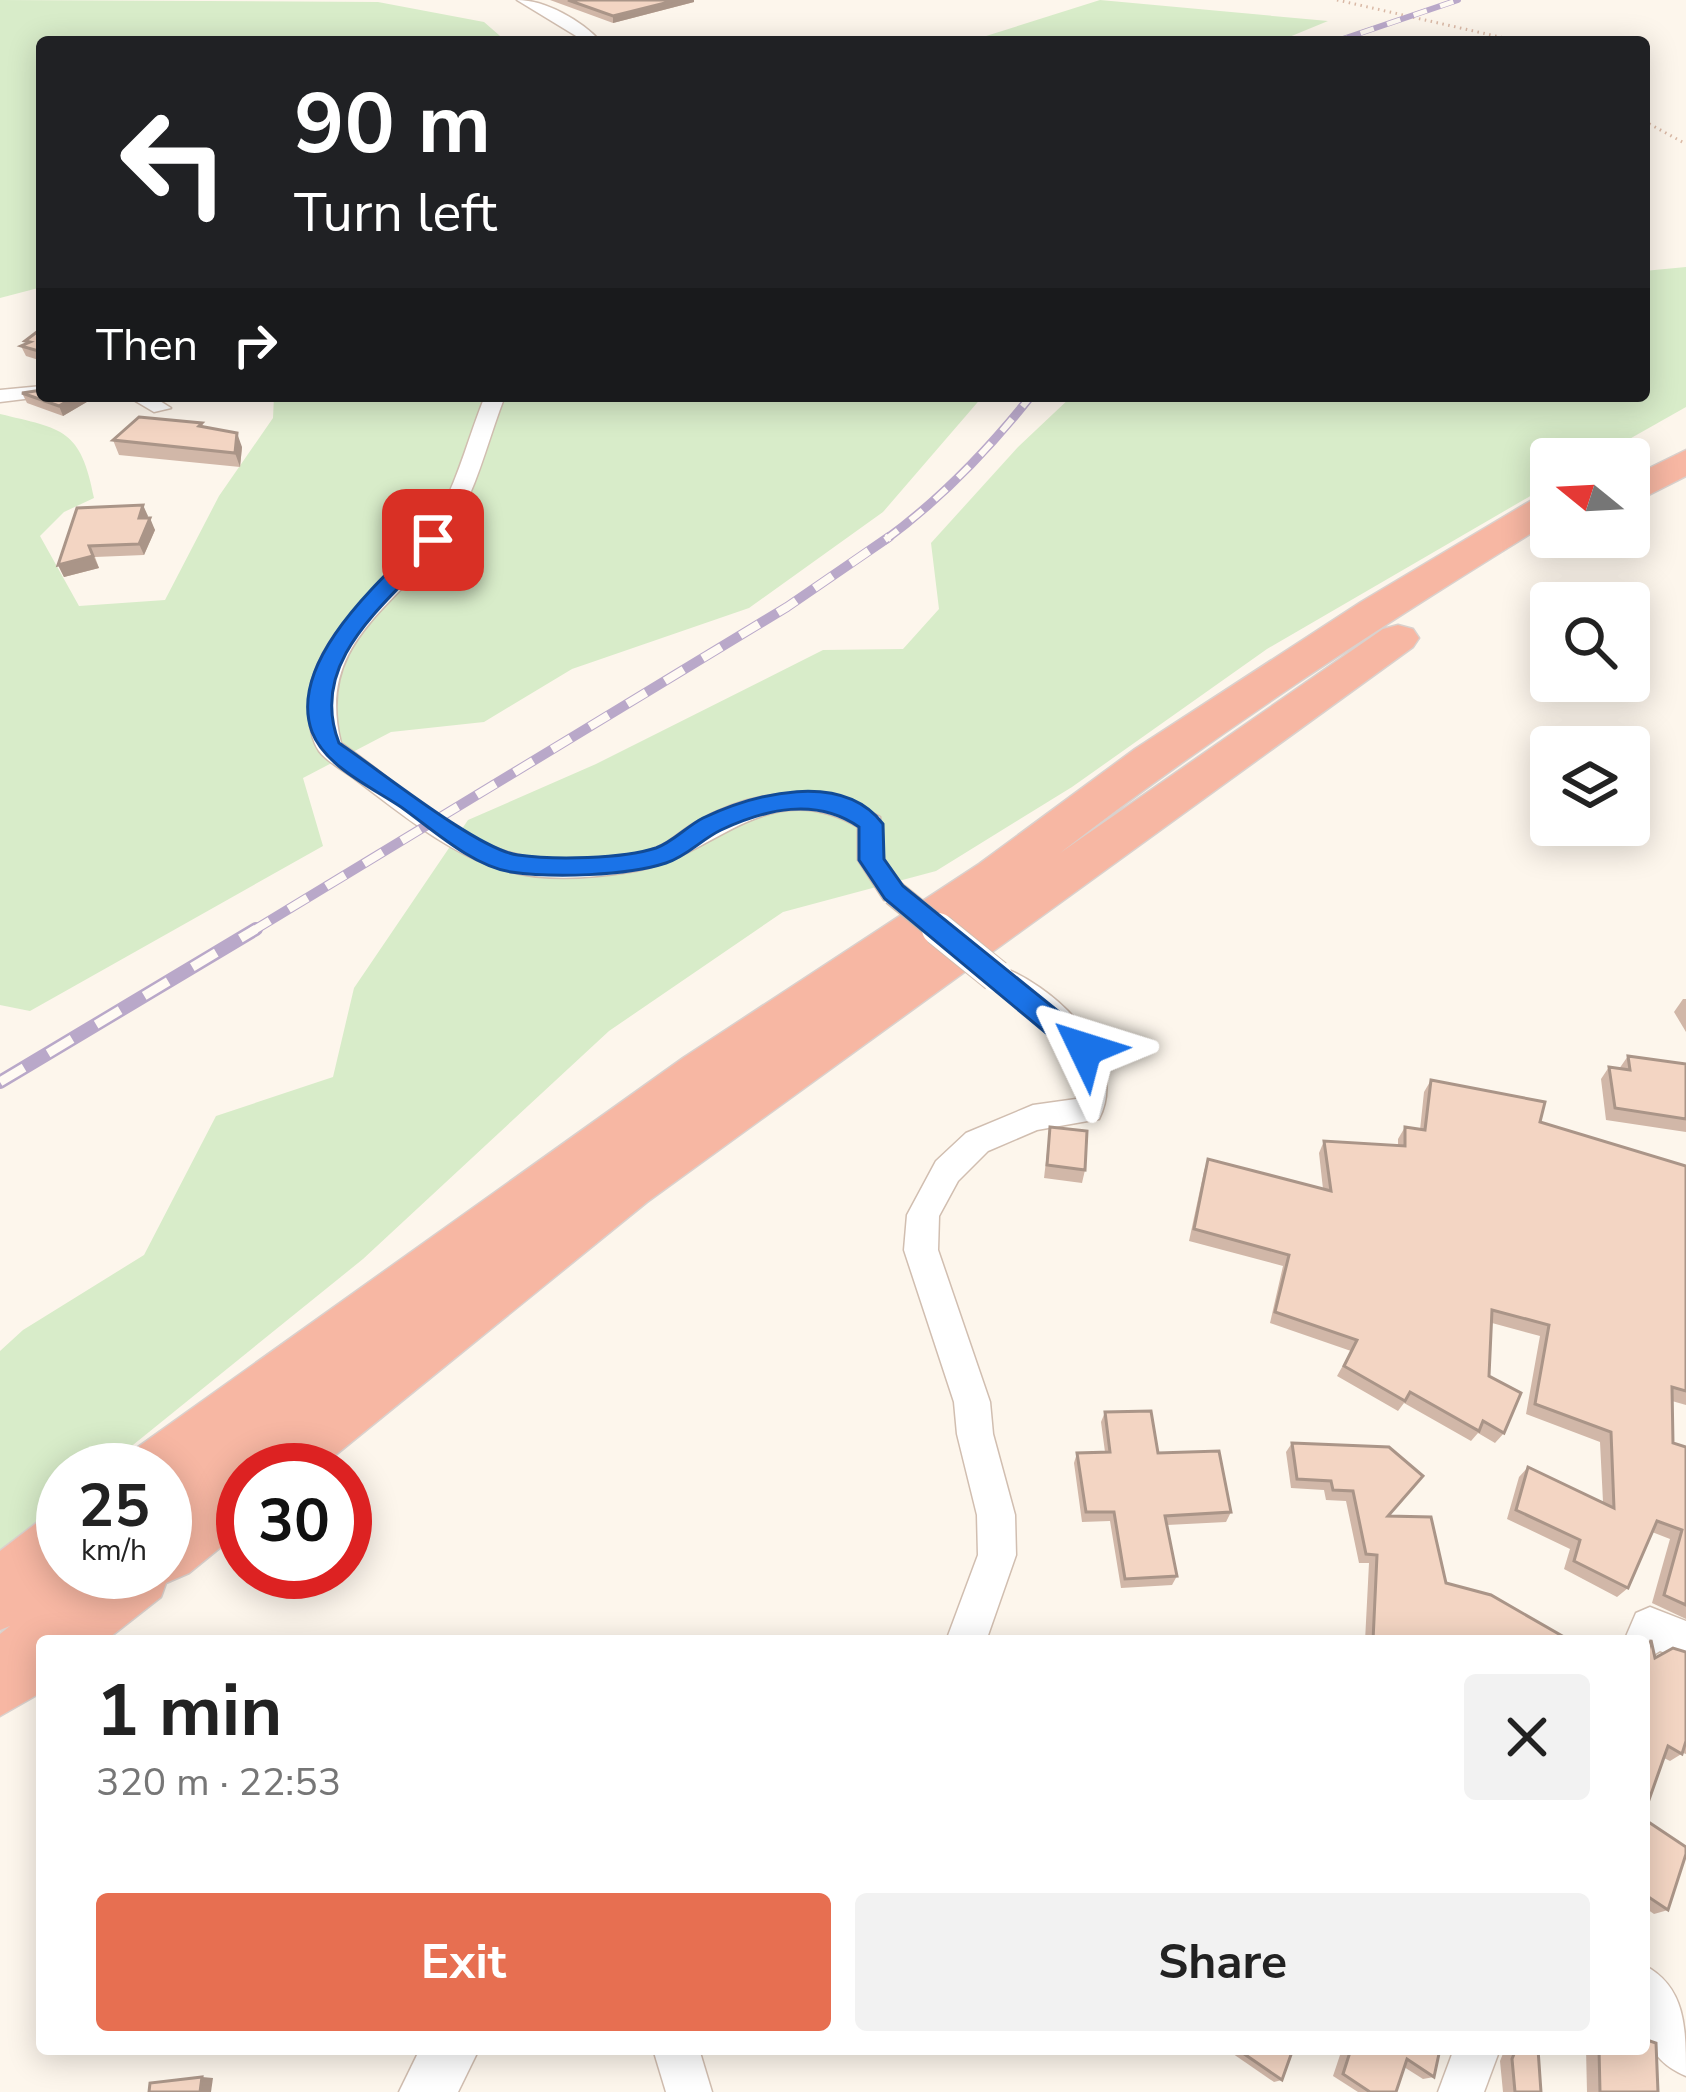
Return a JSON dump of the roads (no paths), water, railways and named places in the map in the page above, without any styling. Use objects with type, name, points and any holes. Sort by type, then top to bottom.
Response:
[{"type":"highway","points":[[1650,448],[1686,428]]},
{"type":"highway","points":[[1650,482],[1686,461]]},
{"type":"highway","points":[[192,1447],[702,1074],[996,875],[1151,760],[1376,610],[1530,518]]},
{"type":"highway","points":[[299,1443],[626,1185],[956,956],[1264,731],[1530,555]]},
{"type":"highway","points":[[192,1528],[216,1508]]},
{"type":"highway","points":[[0,1595],[36,1566]]},
{"type":"highway","points":[[56,1635],[102,1599]]},
{"type":"highway","points":[[0,1679],[36,1651]]},
{"type":"street","points":[[524,0],[588,36]]},
{"type":"street","points":[[0,396],[36,393]]},
{"type":"street","points":[[150,402],[160,407]]},
{"type":"street","points":[[493,402],[458,494],[433,540],[358,614],[327,669],[319,720],[329,747],[476,847],[510,863],[576,866],[663,856],[711,824],[787,798],[844,805],[871,824],[872,860],[894,892],[1085,1049],[1093,1068],[1088,1110],[1033,1118],[977,1142],[947,1171],[923,1215],[921,1250],[973,1402],[976,1434],[997,1515],[997,1555],[968,1635]]},
{"type":"street","points":[[1646,1635],[1650,1627],[1686,1641]]},
{"type":"street","points":[[1650,2000],[1686,2048]]},
{"type":"street","points":[[427,2092],[448,2055]]},
{"type":"street","points":[[678,2055],[689,2092]]},
{"type":"street","points":[[1461,2092],[1475,2055]]},
{"type":"railway","points":[[1352,36],[1458,0]]},
{"type":"railway","points":[[887,538],[963,473],[1026,402]]},
{"type":"railway","points":[[252,931],[787,607],[887,538]]},
{"type":"railway","points":[[252,931],[256,929]]},
{"type":"railway","points":[[0,1082],[252,931]]}]
